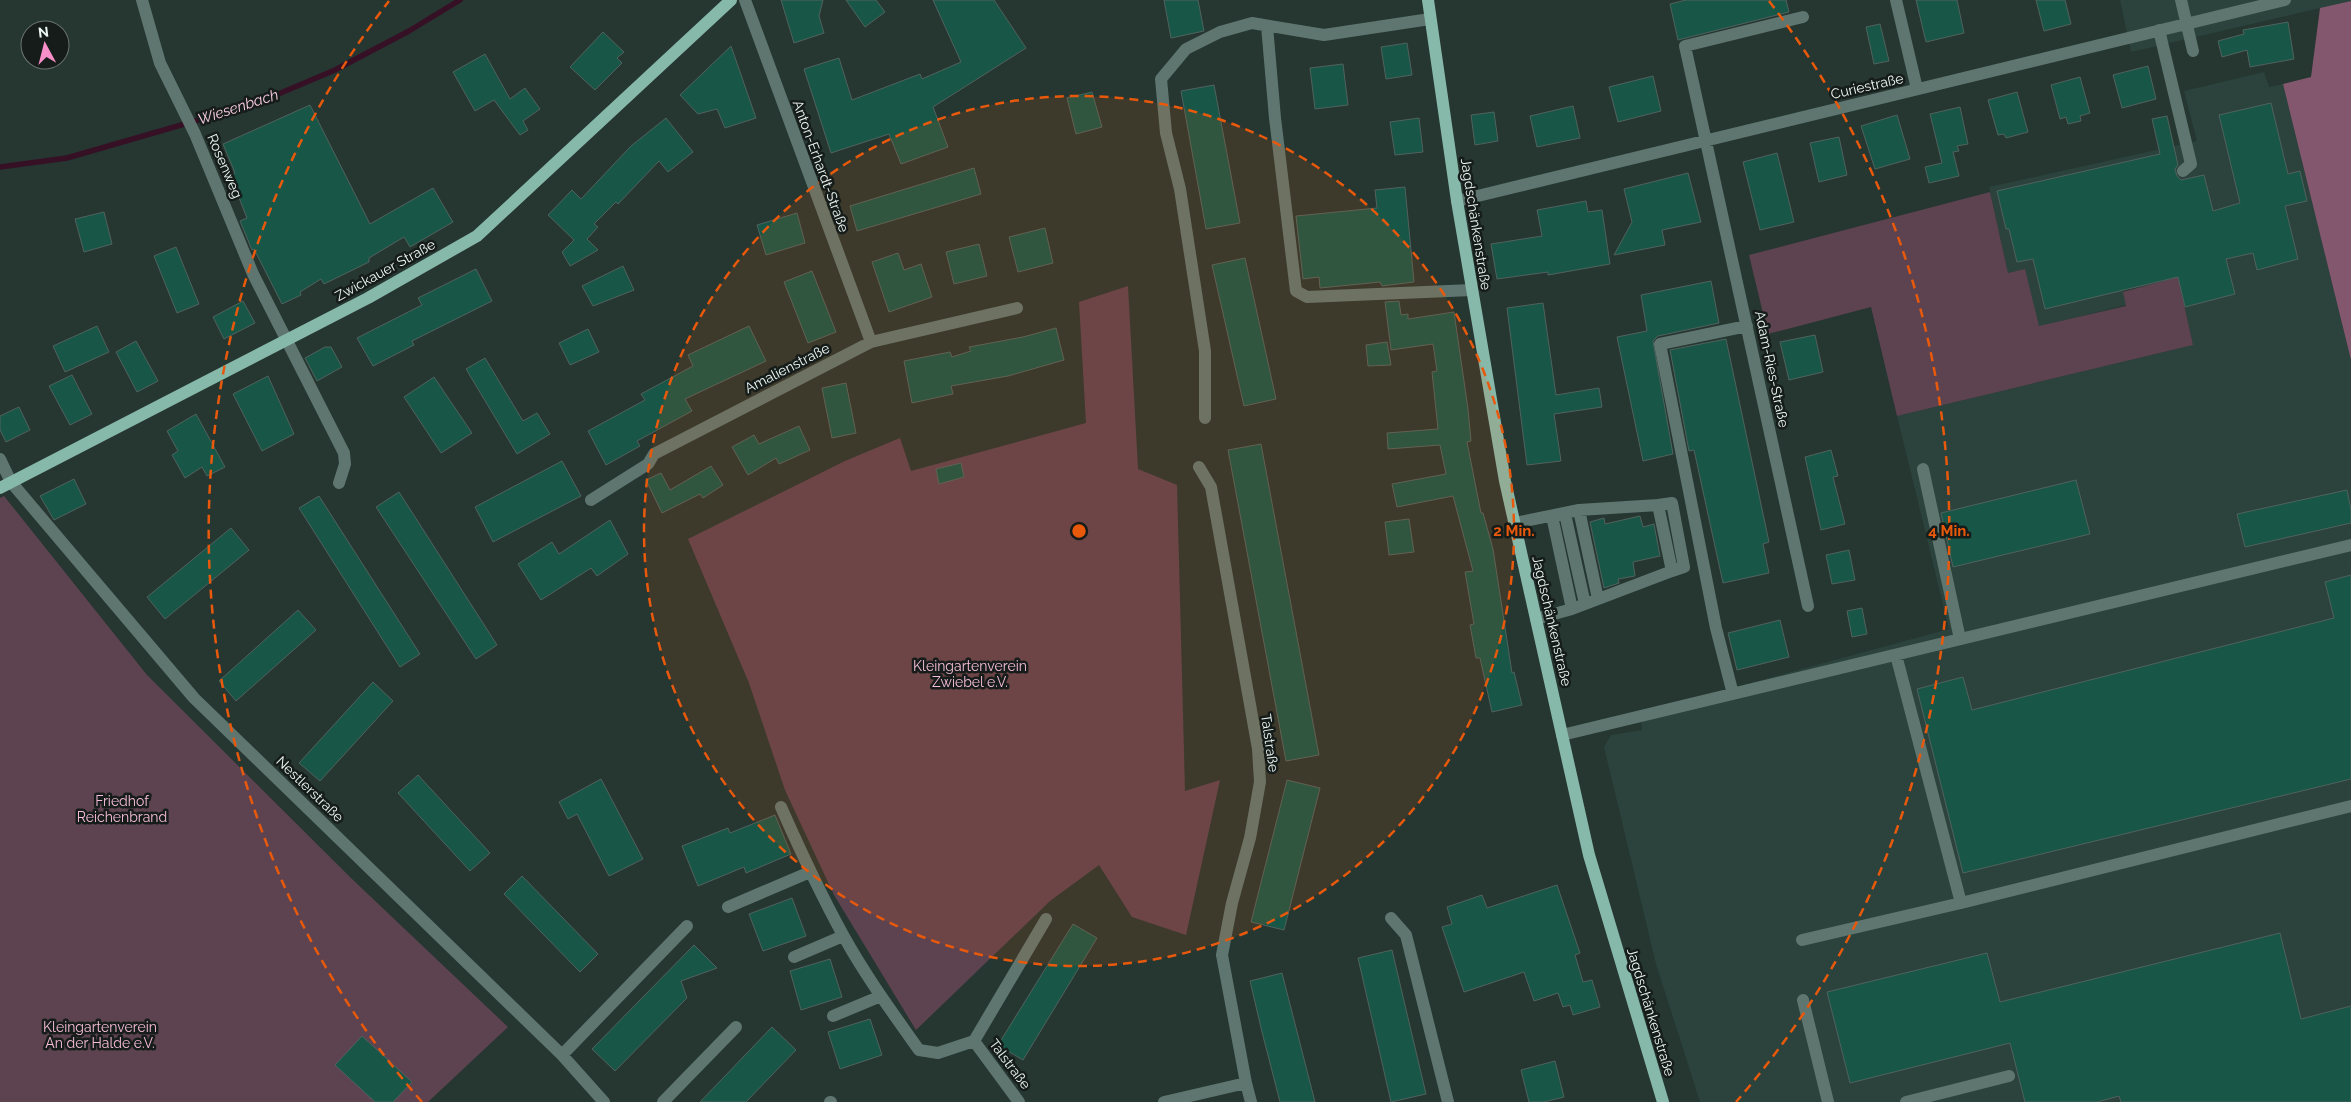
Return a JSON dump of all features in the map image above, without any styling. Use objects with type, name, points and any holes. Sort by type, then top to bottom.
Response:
[{"type":"main road","name":"Zwickauer Straße","points":[[6,485],[286,341],[401,280],[477,236],[730,0]]},
{"type":"main road","name":"Jagdschänkenstraße","points":[[1428,0],[1457,201],[1515,524],[1600,896],[1663,1102]]},
{"type":"street","name":"Rosenweg","points":[[142,0],[160,63],[195,134],[253,274],[344,453],[345,464],[339,482]]},
{"type":"street","name":"Anton-Erhardt-Straße","points":[[745,0],[871,342]]},
{"type":"street","points":[[1896,0],[1917,89]]},
{"type":"street","points":[[2181,0],[2193,51]]},
{"type":"street","name":"Curiestraße","points":[[1457,201],[2285,0]]},
{"type":"street","name":"Adam-Ries-Straße","points":[[1803,17],[1685,46],[1808,606]]},
{"type":"street","points":[[1205,418],[1205,351],[1180,188],[1166,133],[1161,79],[1186,49],[1220,32],[1252,23],[1324,35],[1430,19]]},
{"type":"street","points":[[1267,26],[1276,128],[1296,291],[1307,297],[1472,290]]},
{"type":"street","points":[[2159,30],[2191,164],[2183,171]]},
{"type":"street","name":"Amalienstraße","points":[[591,500],[648,464],[654,454],[871,342],[1017,308]]},
{"type":"street","points":[[1734,694],[1716,628],[1660,344],[1747,326]]},
{"type":"street","name":"Nestlerstraße","points":[[0,459],[6,485],[194,698],[562,1055],[604,1102]]},
{"type":"street","name":"Talstraße","points":[[1199,468],[1211,487],[1258,749],[1260,782],[1257,801],[1250,838],[1232,903],[1222,955],[1251,1102]]},
{"type":"street","points":[[1922,469],[1960,639]]},
{"type":"street","points":[[1515,524],[1579,510],[1658,505],[1672,571],[1572,609],[1536,619]]},
{"type":"street","points":[[1579,510],[1598,599]]},
{"type":"street","points":[[1565,514],[1585,604]]},
{"type":"street","points":[[1552,516],[1572,609]]},
{"type":"street","points":[[1562,735],[2351,545]]},
{"type":"street","points":[[1896,655],[1961,903]]},
{"type":"street","points":[[1802,940],[1961,903],[2351,806]]},
{"type":"street","points":[[781,807],[810,872],[843,936],[880,996],[833,1016]]},
{"type":"street","points":[[728,907],[810,872]]},
{"type":"street","points":[[1391,918],[1406,935],[1448,1102]]},
{"type":"street","points":[[974,1041],[1046,919]]},
{"type":"street","points":[[562,1055],[687,926]]},
{"type":"street","points":[[794,958],[843,936]]},
{"type":"street","name":"Talstraße","points":[[880,996],[919,1050],[938,1053],[974,1041],[1019,1102]]},
{"type":"street","points":[[1803,1000],[1828,1102]]},
{"type":"street","points":[[663,1102],[736,1027]]},
{"type":"street","points":[[1906,1102],[1931,1099],[2009,1076]]},
{"type":"street","points":[[1164,1102],[1246,1083]]},
{"type":"shaded area","points":[[2120,0],[2351,0],[2351,158],[2320,8],[2131,52]]},
{"type":"shaded area","points":[[2351,1],[2351,360],[2283,84],[2311,77],[2320,8]]},
{"type":"shaded area","points":[[2264,72],[2269,87],[2283,84],[2351,360],[2351,1102],[1700,1102],[1656,964],[1604,747],[1611,735],[1642,730],[1640,713],[1949,629],[1897,416],[2193,345],[2178,277],[2123,290],[2126,305],[2038,327],[2025,270],[2008,273],[1989,187],[2197,141],[2184,91]]},
{"type":"green space","points":[[1990,192],[2008,273],[2025,269],[2039,326],[2126,306],[2123,292],[2178,277],[2193,345],[1897,416],[1871,307],[1768,334],[1749,255]]},
{"type":"green space","name":"Kleingartenverein Zwiebel e.V.","points":[[1128,286],[1138,469],[1177,485],[1185,791],[1220,780],[1186,935],[1132,917],[1099,865],[1050,901],[916,1030],[834,895],[785,790],[749,683],[688,539],[845,461],[900,438],[911,471],[1086,423],[1079,302]]},
{"type":"green space","name":"Friedhof Reichenbrand","points":[[4,496],[147,675],[352,879],[508,1027],[428,1102],[0,1102],[0,498]]},
{"type":"building","points":[[781,0],[823,0],[819,16],[824,33],[794,43]]},
{"type":"building","points":[[846,0],[876,0],[885,12],[865,27]]},
{"type":"building","points":[[933,0],[994,0],[1026,48],[933,107],[948,147],[901,164],[889,134],[831,153],[804,69],[839,58],[852,100],[920,74],[922,79],[961,62]]},
{"type":"building","points":[[1164,0],[1198,0],[1204,31],[1171,38]]},
{"type":"building","points":[[1686,0],[1786,0],[1789,12],[1678,40],[1670,4]]},
{"type":"building","points":[[1916,0],[1957,0],[1964,33],[1926,42]]},
{"type":"building","points":[[2036,0],[2065,0],[2071,24],[2044,31]]},
{"type":"building","points":[[2288,22],[2294,59],[2250,67],[2247,50],[2222,57],[2218,41],[2244,34],[2243,30]]},
{"type":"building","points":[[1880,24],[1889,61],[1874,64],[1866,27]]},
{"type":"building","points":[[603,32],[624,52],[617,58],[622,63],[595,90],[570,67]]},
{"type":"building","points":[[1407,43],[1412,75],[1386,79],[1381,47]]},
{"type":"building","points":[[731,46],[756,118],[725,128],[717,109],[698,114],[680,95]]},
{"type":"building","points":[[485,54],[510,99],[525,88],[540,109],[523,121],[528,130],[520,135],[494,100],[475,111],[453,72]]},
{"type":"building","points":[[1343,64],[1348,105],[1315,109],[1310,68]]},
{"type":"building","points":[[2148,66],[2156,99],[2122,108],[2113,75]]},
{"type":"building","points":[[1653,76],[1661,111],[1618,122],[1609,87]]},
{"type":"building","points":[[2080,77],[2090,113],[2080,116],[2081,121],[2068,124],[2066,117],[2060,119],[2051,85]]},
{"type":"building","points":[[1214,85],[1240,223],[1206,229],[1181,91]]},
{"type":"building","points":[[1092,92],[1102,127],[1076,134],[1067,98]]},
{"type":"building","points":[[2017,92],[2028,132],[2006,138],[2004,134],[1998,135],[1988,100]]},
{"type":"building","points":[[2271,103],[2288,174],[2300,171],[2307,201],[2285,206],[2298,259],[2257,270],[2253,253],[2226,259],[2235,294],[2185,307],[2178,277],[2045,309],[2033,259],[2017,262],[2009,229],[2006,229],[1997,191],[2160,154],[2152,119],[2167,116],[2178,165],[2175,169],[2177,176],[2181,180],[2204,175],[2213,211],[2240,203],[2219,115]]},
{"type":"building","points":[[310,105],[370,224],[433,188],[453,222],[410,247],[404,237],[369,258],[369,262],[324,284],[321,279],[300,292],[301,295],[282,304],[254,249],[252,250],[240,221],[247,218],[230,175],[235,173],[223,144]]},
{"type":"building","points":[[1573,106],[1580,138],[1537,147],[1530,116]]},
{"type":"building","points":[[1960,107],[1968,144],[1957,146],[1959,151],[1953,152],[1959,176],[1929,183],[1925,167],[1942,163],[1930,114]]},
{"type":"building","points":[[1494,112],[1498,141],[1475,145],[1471,115]]},
{"type":"building","points":[[1897,115],[1910,159],[1875,169],[1861,126]]},
{"type":"building","points":[[666,118],[693,152],[668,172],[659,161],[618,204],[616,202],[594,224],[598,227],[587,239],[598,250],[570,266],[562,252],[574,240],[548,215],[572,190],[581,199],[631,146]]},
{"type":"building","points":[[1419,118],[1423,152],[1395,155],[1390,122]]},
{"type":"building","points":[[1839,137],[1847,175],[1819,182],[1810,143]]},
{"type":"building","points":[[1777,153],[1794,222],[1760,230],[1743,162]]},
{"type":"building","points":[[974,168],[981,194],[857,231],[850,206]]},
{"type":"building","points":[[1688,173],[1701,222],[1662,230],[1665,245],[1614,255],[1632,222],[1624,189]]},
{"type":"building","points":[[1405,187],[1414,282],[1382,286],[1380,282],[1320,288],[1319,277],[1303,279],[1296,216],[1377,208],[1375,190]]},
{"type":"building","points":[[1586,201],[1588,212],[1602,210],[1610,264],[1548,275],[1548,272],[1497,279],[1491,244],[1542,236],[1537,210]]},
{"type":"building","points":[[104,212],[112,244],[84,252],[75,219]]},
{"type":"building","points":[[797,213],[805,243],[766,255],[757,225]]},
{"type":"building","points":[[1045,228],[1053,263],[1018,272],[1009,237]]},
{"type":"building","points":[[979,244],[987,276],[954,284],[946,252]]},
{"type":"building","points":[[176,247],[199,304],[177,313],[154,256]]},
{"type":"building","points":[[898,253],[904,270],[921,264],[932,297],[889,312],[872,262]]},
{"type":"building","points":[[1245,258],[1276,399],[1244,406],[1212,265]]},
{"type":"building","points":[[623,266],[634,290],[593,306],[582,286]]},
{"type":"building","points":[[476,269],[492,301],[412,341],[414,345],[373,366],[357,338],[422,305],[418,298]]},
{"type":"building","points":[[812,271],[836,332],[808,343],[784,282]]},
{"type":"building","points":[[1711,281],[1719,323],[1658,336],[1653,341],[1673,454],[1643,461],[1617,337],[1647,331],[1641,295]]},
{"type":"building","points":[[243,301],[255,323],[224,339],[213,317]]},
{"type":"building","points":[[1399,301],[1401,315],[1408,314],[1408,319],[1454,312],[1468,409],[1471,441],[1467,442],[1481,513],[1483,513],[1493,549],[1512,673],[1514,672],[1522,705],[1492,712],[1480,658],[1476,658],[1470,625],[1474,624],[1465,572],[1473,571],[1453,496],[1397,507],[1392,484],[1446,474],[1440,445],[1388,449],[1387,433],[1438,429],[1432,372],[1437,371],[1433,344],[1391,350],[1385,302]]},
{"type":"building","points":[[1543,303],[1556,395],[1599,388],[1602,407],[1554,414],[1561,461],[1527,465],[1507,308]]},
{"type":"building","points":[[97,326],[109,352],[65,372],[53,346]]},
{"type":"building","points":[[749,326],[766,361],[685,399],[692,411],[637,441],[640,446],[606,465],[588,431],[645,400],[641,394],[693,366],[688,355]]},
{"type":"building","points":[[1056,328],[1064,360],[1008,376],[951,386],[953,394],[912,403],[904,361],[950,352],[952,357],[971,351],[969,347],[1023,337]]},
{"type":"building","points":[[588,329],[599,352],[570,365],[559,343]]},
{"type":"building","points":[[1815,335],[1823,372],[1789,380],[1780,342]]},
{"type":"building","points":[[1726,339],[1769,542],[1763,544],[1769,573],[1723,583],[1694,450],[1689,451],[1670,350]]},
{"type":"building","points":[[136,341],[158,381],[137,392],[116,352]]},
{"type":"building","points":[[1387,342],[1391,365],[1368,366],[1366,345]]},
{"type":"building","points":[[325,347],[331,347],[342,367],[317,381],[305,358]]},
{"type":"building","points":[[485,358],[523,421],[537,413],[550,434],[517,454],[466,369]]},
{"type":"building","points":[[72,375],[92,414],[70,425],[49,386]]},
{"type":"building","points":[[268,376],[294,434],[262,451],[233,394]]},
{"type":"building","points":[[434,377],[472,433],[441,453],[404,397]]},
{"type":"building","points":[[846,383],[856,433],[832,438],[822,388]]},
{"type":"building","points":[[19,407],[30,430],[6,442],[0,430],[0,416]]},
{"type":"building","points":[[196,414],[225,467],[207,476],[202,467],[185,478],[172,455],[178,451],[167,431]]},
{"type":"building","points":[[799,426],[810,450],[779,464],[776,458],[748,475],[732,447],[754,435],[759,444]]},
{"type":"building","points":[[1261,444],[1319,755],[1286,761],[1228,450]]},
{"type":"building","points":[[1831,450],[1838,476],[1833,477],[1845,524],[1821,530],[1805,457]]},
{"type":"building","points":[[562,461],[581,496],[493,542],[475,507]]},
{"type":"building","points":[[961,463],[964,477],[939,484],[936,469]]},
{"type":"building","points":[[711,466],[723,485],[703,498],[700,494],[662,513],[646,480],[661,473],[670,490]]},
{"type":"building","points":[[74,479],[86,504],[54,520],[40,496]]},
{"type":"building","points":[[2076,480],[2090,534],[1953,567],[1941,513]]},
{"type":"building","points":[[2347,490],[2351,510],[2351,523],[2245,547],[2237,514]]},
{"type":"building","points":[[399,492],[497,645],[476,659],[376,507]]},
{"type":"building","points":[[319,496],[420,654],[400,667],[299,508]]},
{"type":"building","points":[[1640,516],[1643,527],[1654,524],[1660,556],[1633,562],[1635,576],[1618,579],[1619,583],[1604,588],[1590,522],[1604,518],[1605,524]]},
{"type":"building","points":[[1409,519],[1414,552],[1389,555],[1385,522]]},
{"type":"building","points":[[610,520],[628,554],[597,576],[591,568],[541,600],[518,564],[552,542],[559,554]]},
{"type":"building","points":[[231,528],[249,550],[165,619],[147,597]]},
{"type":"building","points":[[1849,550],[1855,580],[1832,584],[1826,555]]},
{"type":"building","points":[[2351,575],[2351,779],[1963,873],[1917,689],[1963,677],[1972,710],[2334,618],[2325,582]]},
{"type":"building","points":[[1862,608],[1867,634],[1852,637],[1847,611]]},
{"type":"building","points":[[298,610],[316,630],[236,701],[219,681]]},
{"type":"building","points":[[1780,620],[1789,657],[1737,670],[1728,633]]},
{"type":"building","points":[[373,682],[393,701],[320,781],[299,763]]},
{"type":"building","points":[[418,775],[490,853],[470,871],[398,793]]},
{"type":"building","points":[[601,779],[643,859],[609,876],[577,814],[568,819],[559,802]]},
{"type":"building","points":[[1287,780],[1320,788],[1284,930],[1251,922]]},
{"type":"building","points":[[775,815],[791,854],[746,873],[744,867],[698,886],[682,846],[728,828],[730,833]]},
{"type":"building","points":[[522,876],[598,954],[580,972],[504,894]]},
{"type":"building","points":[[1557,885],[1580,953],[1575,955],[1583,982],[1592,980],[1600,1007],[1573,1015],[1570,1005],[1563,1007],[1558,993],[1534,1001],[1524,972],[1464,992],[1442,927],[1452,924],[1447,907],[1482,895],[1487,908]]},
{"type":"building","points":[[792,898],[806,936],[763,951],[749,914]]},
{"type":"building","points":[[1073,924],[1097,938],[1023,1060],[998,1045]]},
{"type":"building","points":[[2280,933],[2301,1019],[2351,1006],[2351,1102],[2121,1102],[2119,1096],[2097,1102],[2025,1102],[2010,1043],[1850,1083],[1827,992],[1987,953],[2000,1002]]},
{"type":"building","points":[[694,945],[717,968],[681,981],[687,998],[615,1071],[592,1049]]},
{"type":"building","points":[[1392,950],[1426,1094],[1391,1102],[1358,958]]},
{"type":"building","points":[[830,959],[842,997],[801,1010],[790,971]]},
{"type":"building","points":[[1282,973],[1315,1102],[1280,1102],[1262,1032],[1250,981]]},
{"type":"building","points":[[870,1019],[882,1055],[840,1069],[828,1032]]},
{"type":"building","points":[[772,1027],[796,1050],[746,1102],[700,1102]]},
{"type":"building","points":[[362,1036],[412,1082],[393,1102],[375,1102],[335,1065]]},
{"type":"building","points":[[1555,1061],[1564,1097],[1544,1102],[1529,1102],[1521,1070]]},
{"type":"waterway","name":"Wiesenbach","points":[[0,167],[67,158],[257,103],[335,70],[409,31],[460,0]]},
{"type":"park label","name":"Kleingartenverein An der Halde e.V.","points":[[100,1036]]}]
